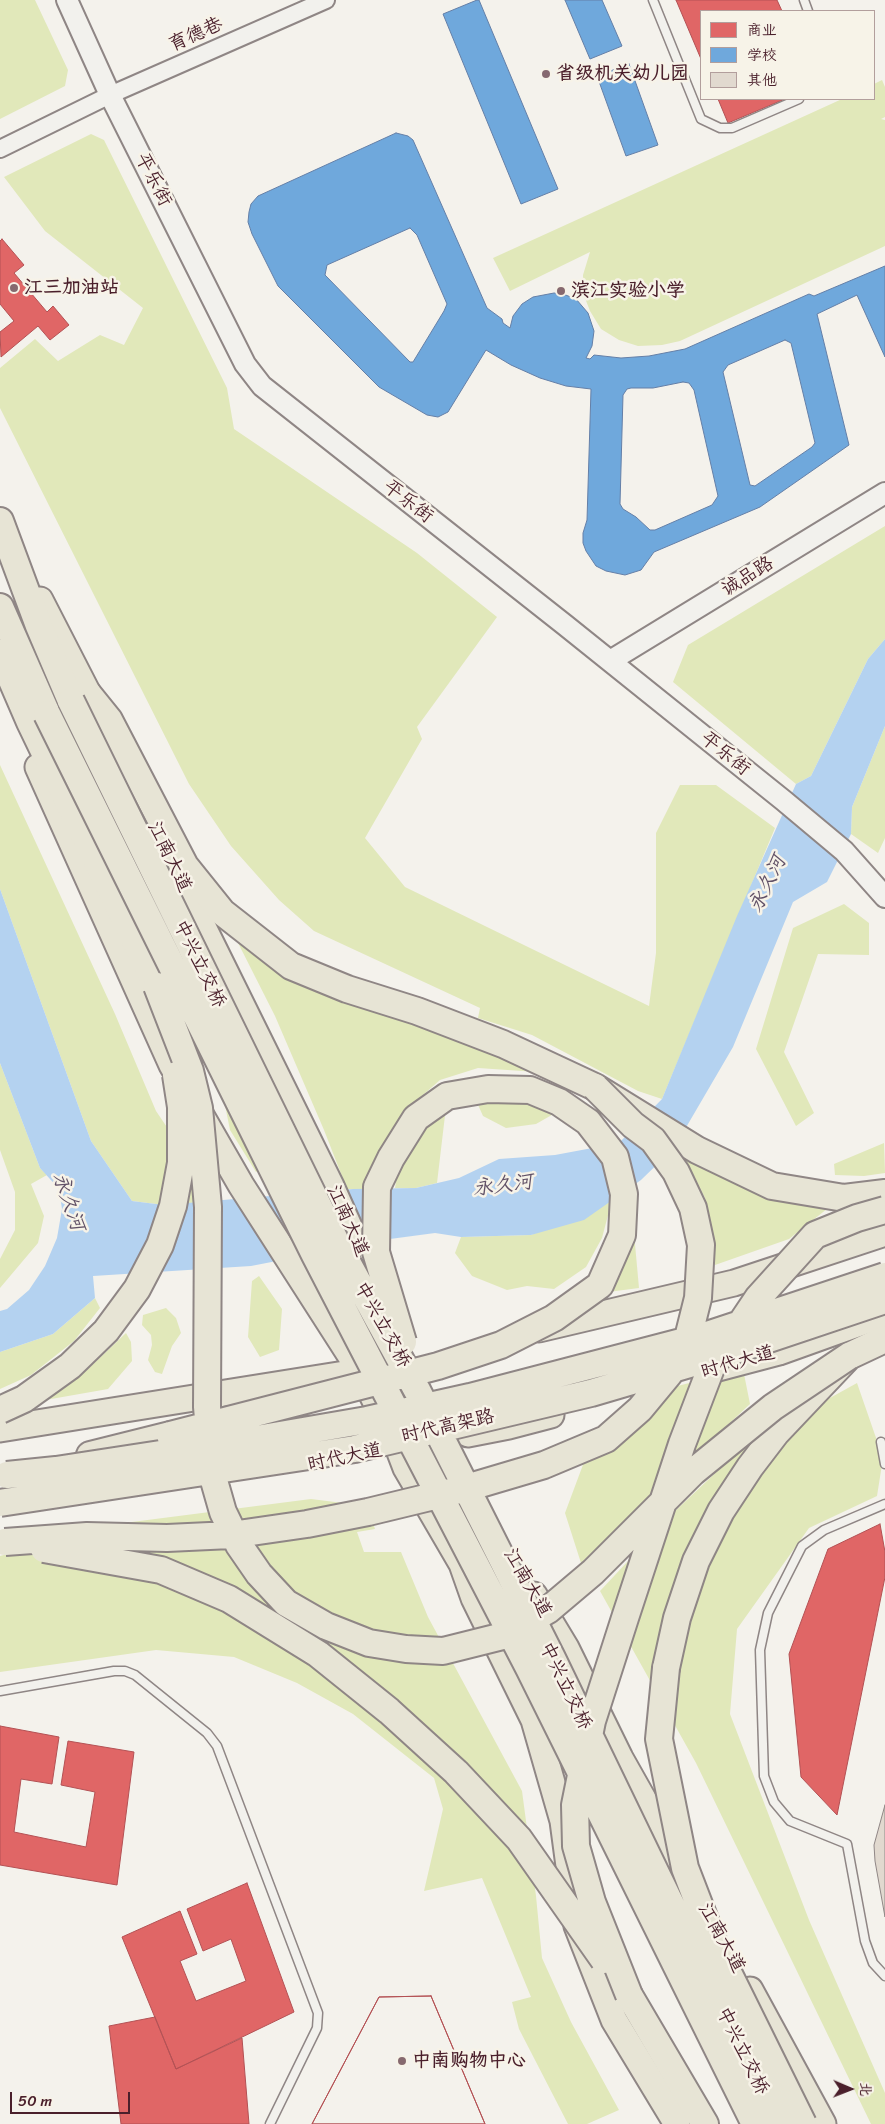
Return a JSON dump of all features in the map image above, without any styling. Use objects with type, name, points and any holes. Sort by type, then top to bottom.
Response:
[{"type":"highway","name":"中兴立交桥","points":[[0,521],[39,626],[80,697],[336,1242],[418,1392],[556,1667],[777,2124]]},
{"type":"highway","name":"中兴立交桥","points":[[0,607],[38,718],[528,1668],[755,2124]]},
{"type":"highway","points":[[0,653],[38,718],[156,986],[190,1071],[199,1108],[208,1208],[207,1407],[213,1477],[223,1512],[239,1545],[259,1574],[286,1603],[326,1626],[369,1643],[406,1649],[443,1651],[503,1636],[548,1610],[593,1572],[693,1472],[773,1407],[849,1356],[885,1339]]},
{"type":"highway","points":[[80,697],[109,720],[185,866],[222,912],[291,966],[347,989],[417,1011],[502,1044],[595,1087],[697,1150],[772,1186],[844,1198],[885,1193]]},
{"type":"highway","points":[[0,1410],[24,1399],[70,1366],[106,1331],[137,1288],[160,1245],[173,1206],[182,1163],[181,1107],[172,1048],[156,986]]},
{"type":"highway","points":[[3,1542],[87,1536],[167,1538],[231,1535],[307,1524],[368,1512],[463,1489],[544,1465],[606,1439],[640,1409],[669,1374],[689,1334],[698,1298],[701,1245],[693,1208],[676,1172],[652,1140],[633,1125],[595,1087]]},
{"type":"highway","points":[[3,1475],[268,1411],[296,1403],[410,1373],[419,1371],[429,1368],[438,1366],[501,1346],[554,1318],[600,1285],[622,1235],[624,1194],[615,1157],[588,1122],[560,1102],[530,1090],[488,1089],[447,1096],[416,1118],[391,1158],[377,1187],[376,1252],[393,1307],[398,1326],[407,1354],[410,1364],[412,1373],[418,1392]]},
{"type":"highway","points":[[629,1995],[592,1902],[576,1846],[575,1805],[592,1721],[625,1618],[682,1444],[711,1368],[758,1298],[815,1235],[885,1210]]},
{"type":"highway","name":"时代高架路","points":[[3,1475],[56,1470],[245,1441],[366,1420],[461,1399],[704,1336],[885,1276]]},
{"type":"highway","name":"时代高架路","points":[[0,1503],[355,1449],[591,1393],[747,1346],[885,1300]]},
{"type":"highway","points":[[803,2124],[711,1937],[686,1868],[659,1739],[666,1668],[677,1618],[696,1561],[720,1511],[776,1433],[849,1356]]},
{"type":"highway","points":[[3,1542],[161,1570],[229,1599],[318,1654],[389,1710],[456,1772],[519,1839],[629,1995],[705,2124]]},
{"type":"main road","points":[[0,673],[8,699],[172,1065],[241,1185],[361,1372],[398,1447],[406,1468],[462,1564],[474,1598],[534,1720],[563,1821],[577,1926],[614,2020],[677,2124]]},
{"type":"main road","name":"江南大道","points":[[80,697],[331,1186],[387,1310],[406,1362],[451,1438],[507,1548],[566,1648],[620,1758],[823,2124]]},
{"type":"main road","points":[[0,1429],[361,1372],[734,1283],[885,1233]]},
{"type":"main road","name":"时代大道","points":[[0,1513],[348,1460],[398,1447],[511,1426],[779,1352],[885,1314]]},
{"type":"main road","points":[[462,1564],[475,1532],[507,1548]]},
{"type":"street","name":"平乐街","points":[[66,0],[110,95],[244,364],[262,386],[783,800],[844,851],[885,897]]},
{"type":"street","name":"育德巷","points":[[0,149],[110,95],[326,0]]},
{"type":"street","name":"诚品路","points":[[610,661],[885,493]]},
{"type":"lane","points":[[653,0],[700,119],[720,128],[732,128],[797,100]]},
{"type":"lane","points":[[881,1442],[885,1464]]},
{"type":"lane","points":[[885,1504],[824,1530],[802,1546],[768,1613],[760,1650],[764,1776],[774,1802],[790,1821],[847,1844],[865,1941],[873,1963],[885,1976]]},
{"type":"lane","points":[[0,1691],[124,1671],[135,1675],[207,1733],[217,1746],[318,2013],[318,2028],[270,2124]]},
{"type":"green space","points":[[0,0],[35,0],[68,70],[65,86],[0,119]]},
{"type":"green space","points":[[882,80],[885,87],[885,117],[881,119],[885,120],[885,246],[680,341],[662,345],[638,346],[619,340],[601,329],[590,311],[583,293],[583,275],[590,252],[510,291],[493,258],[840,100],[875,100],[875,84]]},
{"type":"green space","points":[[91,134],[104,140],[227,388],[234,429],[417,553],[497,617],[417,727],[422,739],[365,838],[405,887],[649,1006],[656,953],[656,833],[680,785],[716,785],[775,828],[662,1099],[638,1091],[532,1035],[478,1018],[480,1008],[314,931],[279,900],[231,846],[189,784],[0,408],[0,368],[35,339],[58,361],[100,335],[124,345],[143,308],[45,231],[4,177]]},
{"type":"green space","points":[[885,526],[885,639],[868,659],[811,776],[796,784],[673,682],[688,645]]},
{"type":"green space","points":[[885,726],[885,838],[878,853],[851,834],[852,807]]},
{"type":"green space","points":[[0,765],[115,1014],[156,1111],[217,1201],[164,1205],[132,1201],[91,1141],[0,889]]},
{"type":"green space","points":[[844,904],[869,923],[869,955],[818,954],[784,1052],[814,1113],[796,1126],[756,1049],[793,928]]},
{"type":"green space","points":[[232,931],[347,1001],[517,1058],[537,1072],[478,1068],[440,1080],[415,1102],[378,1158],[370,1189],[347,1189],[275,1016]]},
{"type":"green space","points":[[0,1063],[40,1168],[47,1175],[31,1184],[44,1216],[38,1243],[0,1288],[0,1259],[15,1230],[15,1192],[0,1150]]},
{"type":"green space","points":[[222,1090],[266,1166],[256,1172],[230,1130]]},
{"type":"green space","points":[[489,1091],[557,1112],[536,1124],[506,1128],[483,1116],[475,1098]]},
{"type":"green space","points":[[446,1107],[437,1183],[416,1188],[395,1188],[400,1159],[429,1115]]},
{"type":"green space","points":[[884,1143],[885,1173],[864,1176],[835,1175],[834,1164]]},
{"type":"green space","points":[[686,1160],[737,1183],[832,1205],[789,1239],[715,1265],[705,1198]]},
{"type":"green space","points":[[612,1200],[602,1238],[586,1267],[554,1289],[527,1286],[507,1290],[472,1276],[455,1253],[461,1237],[531,1235]]},
{"type":"green space","points":[[634,1233],[639,1288],[593,1294]]},
{"type":"green space","points":[[259,1276],[282,1309],[279,1350],[260,1357],[248,1337],[252,1281]]},
{"type":"green space","points":[[95,1298],[100,1308],[74,1341],[31,1375],[0,1389],[0,1352],[53,1334]]},
{"type":"green space","points":[[166,1308],[176,1318],[181,1333],[172,1346],[162,1374],[155,1372],[148,1360],[152,1345],[151,1335],[142,1325],[143,1315]]},
{"type":"green space","points":[[126,1333],[131,1342],[132,1361],[108,1389],[34,1402],[87,1370]]},
{"type":"green space","points":[[743,1369],[750,1404],[581,1563],[565,1513],[587,1454],[670,1388]]},
{"type":"green space","points":[[857,1383],[883,1458],[877,1496],[809,1528],[737,1629],[730,1714],[809,1920],[885,2093],[885,2124],[871,2124],[696,1763],[600,1591],[673,1513],[745,1445]]},
{"type":"green space","points":[[311,1499],[367,1506],[375,1529],[357,1532],[364,1552],[401,1552],[428,1617],[522,1791],[542,1958],[571,2022],[619,2110],[587,2124],[568,2124],[519,2029],[512,2002],[531,1997],[482,1878],[424,1891],[443,1809],[434,1778],[353,1714],[297,1683],[234,1657],[156,1650],[0,1672],[0,1556],[124,1523]]},
{"type":"water","name":"永久河","points":[[885,639],[885,726],[852,807],[851,834],[827,882],[793,902],[733,1047],[674,1148],[641,1180],[584,1220],[531,1235],[461,1237],[435,1233],[390,1239],[251,1266],[93,1276],[95,1298],[53,1334],[0,1352],[0,1311],[7,1309],[29,1290],[45,1266],[57,1238],[62,1209],[59,1189],[40,1168],[0,1063],[0,889],[91,1141],[132,1201],[164,1205],[353,1189],[416,1188],[459,1178],[499,1159],[555,1155],[619,1143],[662,1099],[737,916],[796,784],[811,776],[868,659]]},
{"type":"building: 商业","points":[[676,0],[777,0],[782,10],[700,10],[700,57]]},
{"type":"building: 商业","points":[[718,100],[783,100],[728,123]]},
{"type":"building: 商业","name":"江三加油站","points":[[2,239],[24,265],[14,273],[47,312],[53,306],[69,325],[50,340],[38,326],[1,357],[0,332],[14,321],[0,304],[0,241]]},
{"type":"building: 商业","points":[[880,1524],[885,1552],[885,1577],[837,1815],[801,1777],[789,1654],[828,1549]]},
{"type":"building: 商业","points":[[0,1726],[59,1737],[52,1784],[21,1779],[14,1832],[86,1847],[95,1792],[61,1785],[68,1741],[134,1752],[117,1885],[0,1865]]},
{"type":"building: 商业","points":[[247,1883],[294,2012],[176,2069],[122,1937],[180,1911],[197,1954],[180,1961],[196,2001],[246,1981],[231,1939],[203,1951],[187,1909]]},
{"type":"building: 商业","name":"中南购物中心","points":[[431,1996],[485,2124],[312,2124],[379,1997]]},
{"type":"building: 商业","name":"中南购物中心","points":[[431,1996],[485,2124],[312,2124],[379,1997]]},
{"type":"building: 商业","points":[[155,2017],[176,2069],[242,2038],[249,2124],[121,2124],[109,2026]]},
{"type":"building: 学校","points":[[479,0],[558,189],[521,204],[443,14]]},
{"type":"building: 学校","points":[[565,0],[602,0],[622,46],[590,59]]},
{"type":"building: 学校","points":[[629,64],[658,145],[626,156],[597,76]]},
{"type":"building: 学校","points":[[396,133],[408,136],[413,140],[487,308],[502,319],[503,323],[510,328],[513,316],[522,304],[533,297],[554,293],[563,294],[576,299],[588,313],[594,331],[592,346],[586,358],[590,359],[594,355],[621,358],[649,356],[685,349],[809,294],[814,296],[885,266],[885,357],[857,295],[817,314],[849,445],[760,507],[654,552],[641,570],[625,575],[606,571],[596,566],[583,543],[583,533],[587,520],[591,389],[566,386],[540,378],[511,365],[486,350],[448,412],[438,417],[427,415],[379,387],[278,286],[248,222],[251,204],[258,196]],"holes":[[[410,228],[417,235],[447,304],[413,362],[410,362],[325,275],[327,265]],[[785,340],[791,343],[815,443],[812,447],[755,486],[750,485],[723,372],[728,365]],[[683,382],[689,383],[694,390],[718,496],[712,505],[655,530],[650,530],[636,517],[623,509],[620,504],[623,395],[627,389],[631,388],[653,388]]]},
{"type":"building: 其他","points":[[885,1805],[885,1917],[874,1845]]},
{"type":"place","name":"省级机关幼儿园","points":[[546,74]]},
{"type":"place","name":"江三加油站","points":[[14,288]]},
{"type":"place","name":"滨江实验小学","points":[[561,291]]},
{"type":"place","name":"中南购物中心","points":[[402,2061]]}]
